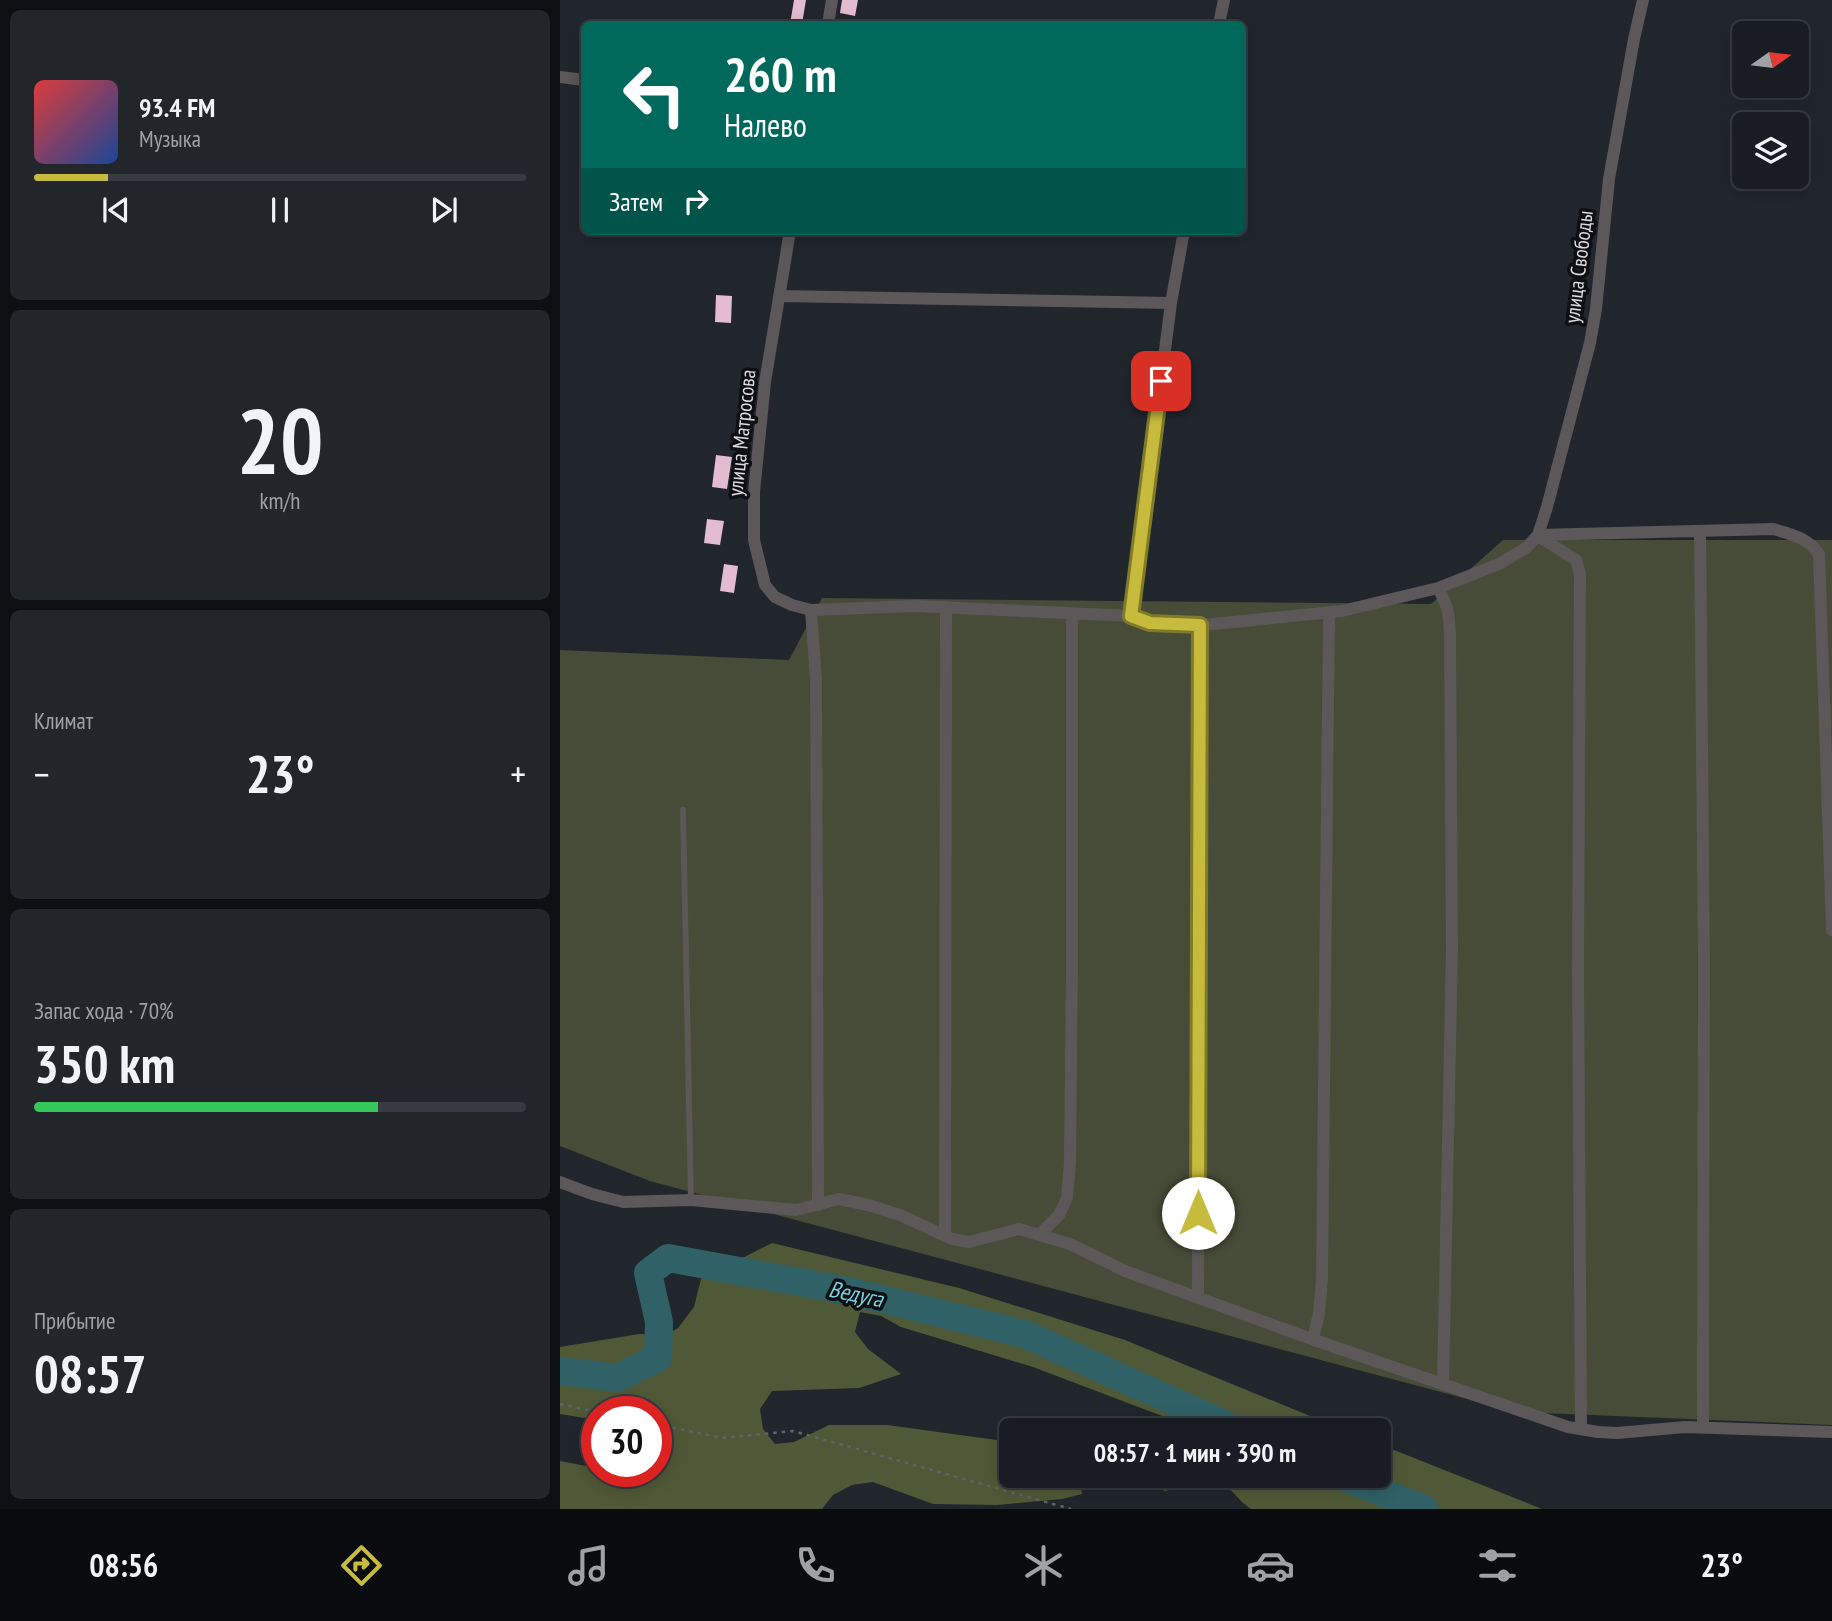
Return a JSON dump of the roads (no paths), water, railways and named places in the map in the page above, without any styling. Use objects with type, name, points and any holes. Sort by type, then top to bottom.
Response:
[{"type":"street","points":[[828,21],[832,0]]},
{"type":"street","points":[[1220,21],[1224,0]]},
{"type":"street","name":"улица Свободы","points":[[1538,536],[1590,343],[1609,178],[1643,0]]},
{"type":"street","points":[[560,77],[581,80]]},
{"type":"street","name":"улица Матросова","points":[[789,235],[765,382],[754,492],[754,540],[765,585],[775,597],[811,610]]},
{"type":"street","points":[[1131,616],[1171,303],[1183,235]]},
{"type":"street","points":[[779,296],[1171,303]]},
{"type":"street","points":[[818,1205],[816,679],[811,610],[946,607],[1131,616],[1150,623],[1200,625],[1329,612],[1401,598],[1438,588],[1499,564],[1526,548],[1538,536],[1773,528],[1797,536],[1814,546],[1819,554],[1832,930]]},
{"type":"street","points":[[1700,531],[1704,961],[1703,1428]]},
{"type":"street","points":[[1538,536],[1576,560],[1580,574],[1578,972],[1581,1429]]},
{"type":"street","points":[[1438,588],[1447,604],[1450,636],[1452,948],[1443,1384]]},
{"type":"street","points":[[946,607],[946,1236]]},
{"type":"street","points":[[1313,1339],[1322,1279],[1329,612]]},
{"type":"street","points":[[1039,1235],[1059,1215],[1067,1198],[1070,1163],[1072,613]]},
{"type":"street","points":[[1198,1297],[1200,625]]},
{"type":"street","points":[[560,1182],[623,1202],[691,1200],[796,1210],[839,1199],[900,1215],[952,1239],[969,1242],[1019,1229],[1070,1244],[1125,1271],[1313,1339],[1568,1427],[1617,1433],[1685,1427],[1832,1432]]},
{"type":"lane","points":[[683,810],[691,1200]]},
{"type":"waterway","name":"Ведуга","points":[[560,1371],[617,1378],[658,1358],[659,1322],[648,1273],[668,1258],[848,1291],[1025,1334],[1210,1418]]},
{"type":"waterway","name":"Ведуга","points":[[1371,1488],[1424,1509]]}]
